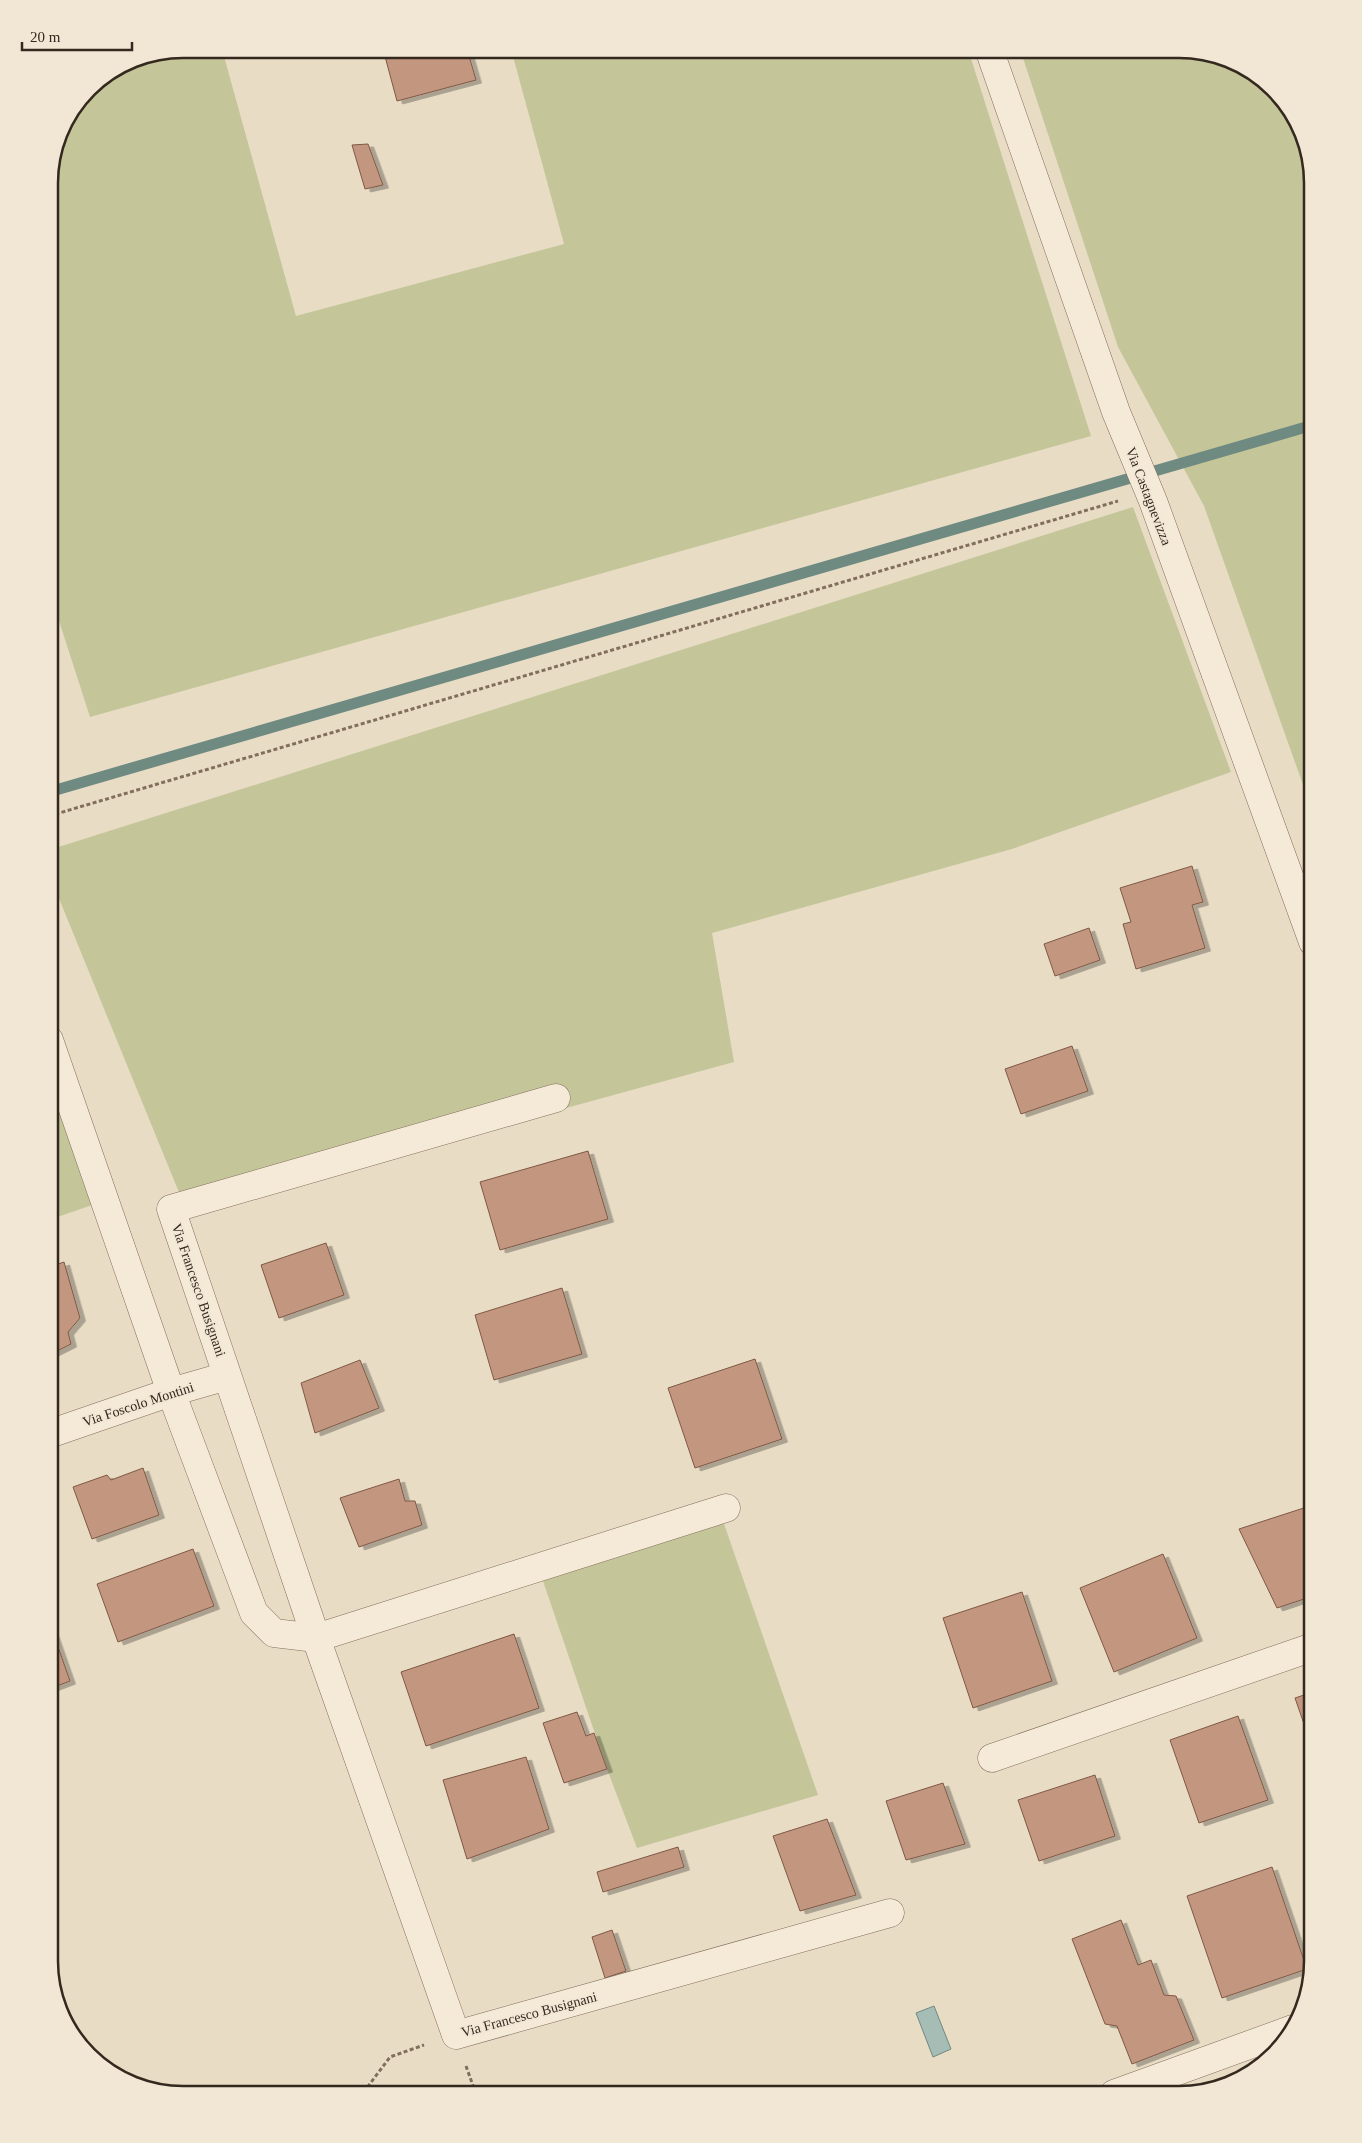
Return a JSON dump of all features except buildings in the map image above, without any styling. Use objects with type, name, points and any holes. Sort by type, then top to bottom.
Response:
[{"type":"street","name":"Via Castagnevizza","points":[[992,58],[1116,412],[1153,501],[1304,917]]},
{"type":"street","points":[[58,1065],[171,1392],[254,1613],[274,1633],[316,1638],[726,1508]]},
{"type":"street","name":"Via Francesco Busignani","points":[[556,1098],[171,1209],[316,1638],[456,2035],[890,1913]]},
{"type":"street","name":"Via Foscolo Montini","points":[[57,1431],[171,1392],[228,1376]]},
{"type":"street","points":[[992,1758],[1304,1650]]},
{"type":"street","points":[[1136,2086],[1280,2034]]},
{"type":"path","points":[[58,813],[1119,501],[1153,501]]},
{"type":"path","points":[[369,2085],[390,2057],[456,2035]]},
{"type":"green space","points":[[174,58],[224,58],[296,316],[564,244],[513,58],[971,58],[1091,436],[90,717],[58,617],[58,174],[67,134],[83,106],[100,88],[134,67],[158,60]]},
{"type":"green space","points":[[1023,58],[1188,58],[1220,64],[1235,70],[1249,79],[1274,100],[1292,127],[1298,142],[1304,174],[1304,788],[1204,506],[1118,347]]},
{"type":"green space","points":[[1133,507],[1231,772],[1012,849],[712,933],[734,1062],[187,1212],[58,895],[58,847]]},
{"type":"green space","points":[[57,1096],[95,1204],[57,1217]]},
{"type":"green space","points":[[722,1518],[818,1795],[637,1848],[607,1769],[543,1581]]},
{"type":"water","points":[[934,2006],[951,2049],[933,2057],[916,2013]]},
{"type":"waterway","points":[[58,789],[1304,428]]}]
